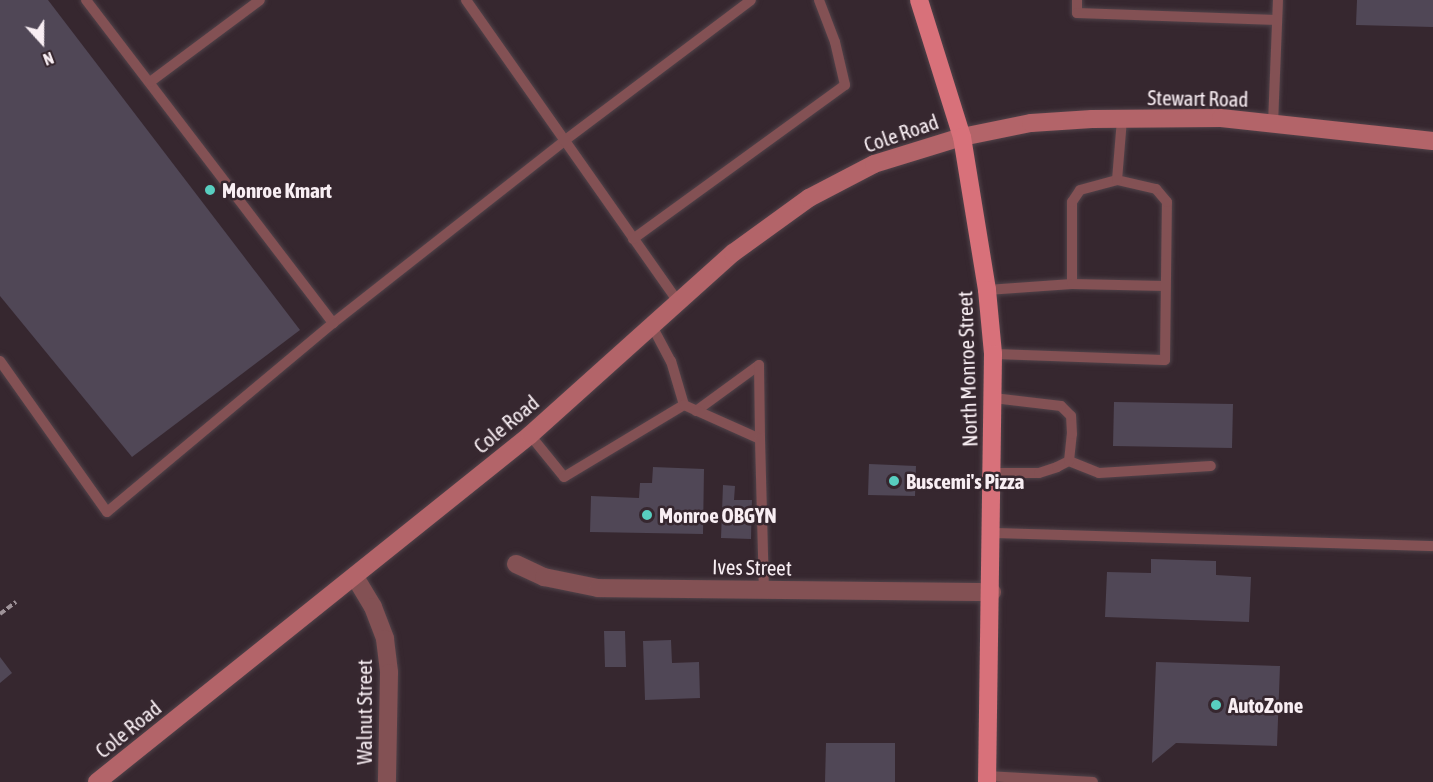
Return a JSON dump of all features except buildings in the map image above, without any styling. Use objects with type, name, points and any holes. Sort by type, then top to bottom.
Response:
[{"type":"main road","name":"North Monroe Street","points":[[921,2],[962,137],[987,290],[993,354],[992,592],[987,779]]},
{"type":"street","name":"Stewart Road","points":[[962,137],[1031,123],[1221,118],[1433,141]]},
{"type":"street","name":"Cole Road","points":[[97,782],[530,435],[733,253],[809,198],[874,164],[962,137]]},
{"type":"street","name":"Ives Street","points":[[516,564],[544,577],[598,588],[992,592]]},
{"type":"street","name":"Walnut Street","points":[[355,577],[374,607],[385,639],[389,673],[387,782]]},
{"type":"lane","points":[[86,0],[333,323]]},
{"type":"lane","points":[[150,82],[260,0]]},
{"type":"lane","points":[[466,0],[678,302]]},
{"type":"lane","points":[[0,361],[107,512],[333,323],[564,141],[752,0]]},
{"type":"lane","points":[[633,239],[845,85],[835,42],[819,0]]},
{"type":"lane","points":[[1077,0],[1077,13],[1277,20]]},
{"type":"lane","points":[[1273,124],[1278,0]]},
{"type":"lane","points":[[1118,180],[1122,119]]},
{"type":"lane","points":[[993,354],[1165,360],[1167,202],[1156,189],[1118,180],[1080,190],[1072,202],[1072,284]]},
{"type":"lane","points":[[987,290],[1072,284],[1165,286]]},
{"type":"lane","points":[[652,326],[671,361],[684,405],[760,439]]},
{"type":"lane","points":[[696,411],[759,365],[764,590]]},
{"type":"lane","points":[[993,398],[1061,406],[1071,416],[1069,461]]},
{"type":"lane","points":[[530,435],[564,477],[684,405]]},
{"type":"lane","points":[[993,473],[1038,473],[1069,461],[1099,473],[1211,466]]},
{"type":"lane","points":[[992,533],[1433,546]]},
{"type":"lane","points":[[987,779],[1093,782]]},
{"type":"path","points":[[0,614],[16,602]]},
{"type":"place","name":"Monroe Kmart","points":[[210,190]]},
{"type":"place","name":"Buscemi's Pizza","points":[[894,481]]},
{"type":"place","name":"Monroe OBGYN","points":[[647,515]]},
{"type":"place","name":"AutoZone","points":[[1216,705]]}]
